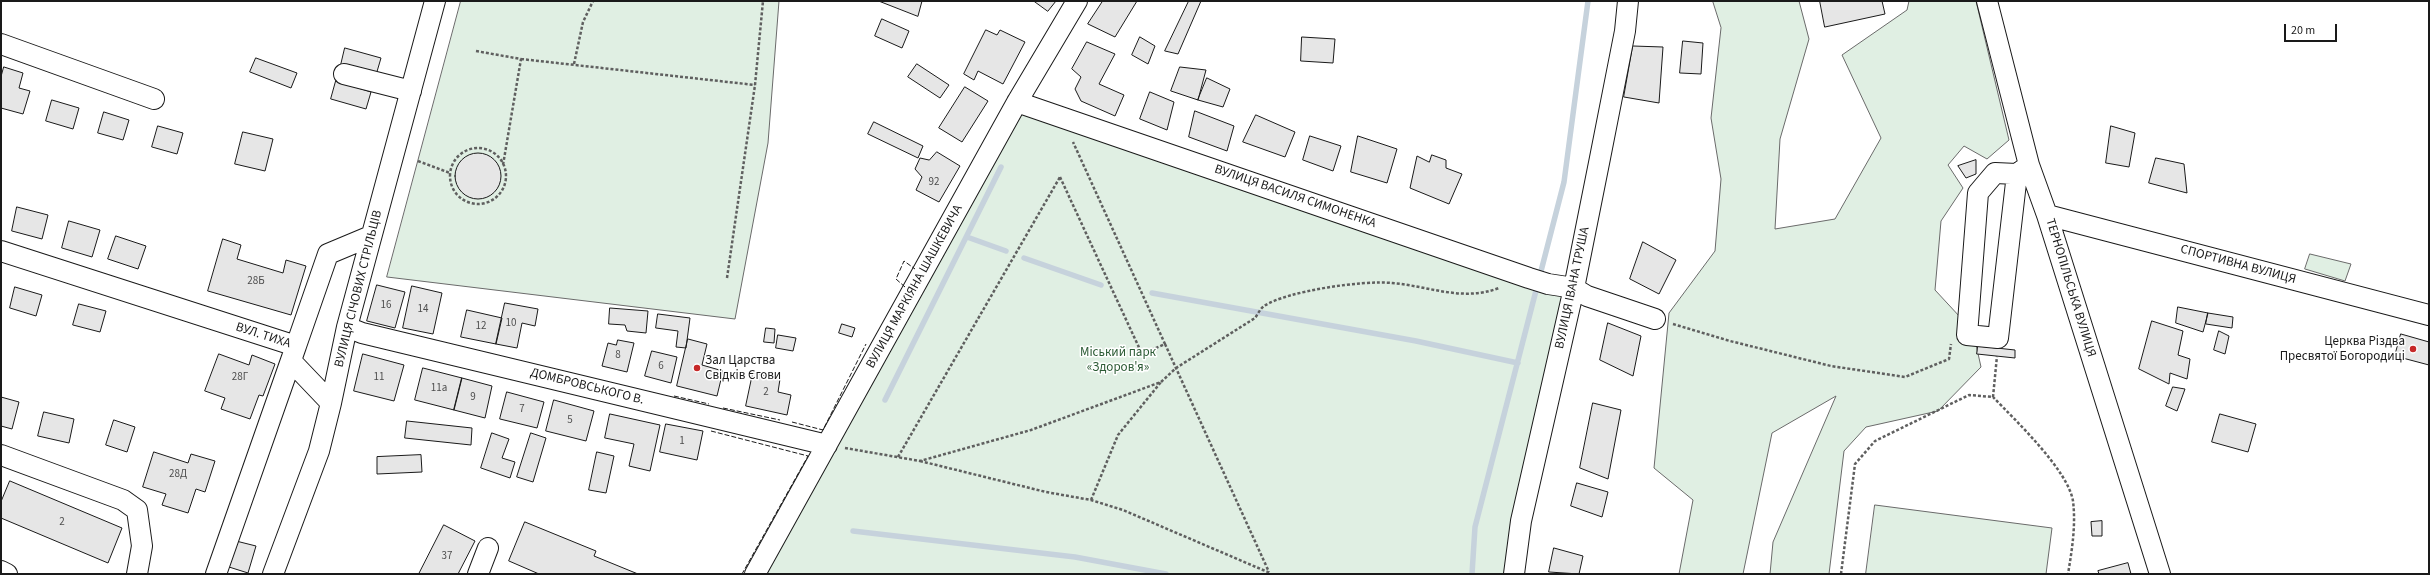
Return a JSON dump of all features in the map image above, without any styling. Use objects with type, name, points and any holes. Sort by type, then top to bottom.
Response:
[{"type":"street","name":"ВУЛИЦЯ СІЧОВИХ СТРІЛЬЦІВ","points":[[273,574],[319,452],[347,327],[434,1]]},
{"type":"street","name":"ВУЛИЦЯ МАРКІЯНА ШАШКЕВИЧА","points":[[755,574],[1017,102],[1077,1]]},
{"type":"street","name":"ВУЛИЦЯ ІВАНА ТРУША","points":[[1514,574],[1521,521],[1574,288],[1625,31],[1628,1]]},
{"type":"street","name":"ТЕРНОПІЛЬСЬКА ВУЛИЦЯ","points":[[1987,1],[2023,169],[2047,215],[2160,574]]},
{"type":"street","points":[[1,44],[154,99]]},
{"type":"street","points":[[344,74],[411,91]]},
{"type":"street","name":"ВУЛИЦЯ ВАСИЛЯ СИМОНЕНКА","points":[[1017,102],[1529,278],[1548,284],[1574,288],[1587,296],[1655,319]]},
{"type":"street","points":[[2023,169],[1998,338],[1967,335],[1978,193],[1995,173],[2023,169]]},
{"type":"street","name":"СПОРТИВНА ВУЛИЦЯ","points":[[2047,215],[2429,315]]},
{"type":"street","points":[[331,403],[294,353],[328,254],[371,236]]},
{"type":"street","name":"ВУЛ. ТИХА","points":[[1,251],[294,353],[216,574]]},
{"type":"street","name":"ДОМБРОВСЬКОГО В.","points":[[347,327],[362,333],[827,445]]},
{"type":"street","points":[[1,455],[123,500],[137,510],[142,546],[137,574]]},
{"type":"street","points":[[478,574],[488,548]]},
{"type":"street","points":[[1,571],[7,574]]},
{"type":"path","points":[[574,64],[583,22],[593,1]]},
{"type":"path","points":[[727,278],[755,85],[763,1]]},
{"type":"path","points":[[476,51],[521,59],[755,85]]},
{"type":"path","points":[[503,165],[491,152],[473,148],[457,157],[450,173],[450,182],[457,194],[468,202],[477,204],[494,198],[501,191],[505,183],[503,165],[521,59]]},
{"type":"path","points":[[1062,118],[1270,573]]},
{"type":"path","points":[[418,161],[450,173]]},
{"type":"path","points":[[898,457],[1060,176],[1142,354],[1165,344]]},
{"type":"path","points":[[1091,500],[1118,436],[1161,382],[1176,368],[1255,318],[1262,307],[1274,301],[1330,286],[1391,282],[1468,295],[1492,291],[1529,278]]},
{"type":"path","points":[[1655,319],[1730,341],[1831,366],[1905,377],[1948,359]]},
{"type":"path","points":[[1993,397],[1998,338]]},
{"type":"path","points":[[920,461],[1031,430],[1161,382]]},
{"type":"path","points":[[1841,574],[1855,464],[1875,440],[1969,395],[1993,397],[2059,471],[2073,499],[2074,529],[2068,574]]},
{"type":"path","points":[[827,445],[920,461],[1046,492],[1091,500],[1123,510],[1270,573]]},
{"type":"green space","points":[[461,1],[779,1],[768,143],[735,319],[387,277]]},
{"type":"green space","points":[[1713,1],[1799,1],[1809,39],[1780,139],[1775,229],[1835,219],[1881,138],[1842,55],[1907,10],[1909,1],[1976,1],[2009,140],[1987,159],[1964,146],[1948,165],[1963,188],[1941,221],[1935,290],[1973,331],[1981,367],[1938,411],[1866,427],[1844,451],[1829,574],[1770,574],[1773,542],[1836,396],[1772,433],[1743,574],[1679,574],[1693,500],[1654,468],[1669,313],[1715,251],[1721,179],[1711,118],[1721,28]]},
{"type":"green space","name":"Міський парк «Здоров'я»","points":[[1017,102],[1574,288],[1514,574],[755,574]]},
{"type":"green space","points":[[2310,254],[2351,264],[2345,281],[2305,269]]},
{"type":"green space","points":[[1875,505],[2052,528],[2046,574],[1866,574]]},
{"type":"building","points":[[879,1],[922,1],[918,16]]},
{"type":"building","points":[[1034,1],[1056,1],[1048,11]]},
{"type":"building","points":[[1103,1],[1137,1],[1115,37],[1088,24]]},
{"type":"building","points":[[1189,1],[1201,1],[1178,54],[1165,51]]},
{"type":"building","points":[[1820,1],[1882,1],[1885,14],[1825,27]]},
{"type":"building","points":[[882,19],[909,31],[902,48],[875,36]]},
{"type":"building","points":[[986,30],[997,35],[1000,30],[1025,42],[1003,84],[978,71],[974,80],[964,74]]},
{"type":"building","points":[[1140,37],[1155,46],[1148,64],[1132,55]]},
{"type":"building","points":[[1302,37],[1335,39],[1333,63],[1301,61]]},
{"type":"building","points":[[1683,41],[1703,43],[1701,74],[1680,73]]},
{"type":"building","points":[[1087,42],[1115,54],[1099,84],[1124,95],[1115,116],[1081,101],[1075,89],[1081,77],[1072,69]]},
{"type":"building","points":[[1633,46],[1663,47],[1659,103],[1624,97]]},
{"type":"building","points":[[345,48],[381,58],[376,75],[341,65]]},
{"type":"building","points":[[256,58],[297,73],[291,88],[250,72]]},
{"type":"building","points":[[917,64],[949,85],[940,98],[908,77]]},
{"type":"building","points":[[4,67],[23,73],[19,88],[30,91],[23,114],[1,108],[1,77]]},
{"type":"building","points":[[1180,67],[1206,70],[1198,100],[1171,91]]},
{"type":"building","points":[[1207,78],[1230,89],[1223,107],[1198,100]]},
{"type":"building","points":[[336,81],[371,92],[366,109],[331,99]]},
{"type":"building","points":[[965,87],[988,101],[962,142],[939,128]]},
{"type":"building","points":[[1150,92],[1174,102],[1167,130],[1140,119]]},
{"type":"building","points":[[52,100],[79,108],[73,129],[46,121]]},
{"type":"building","points":[[1195,111],[1234,126],[1227,151],[1189,137]]},
{"type":"building","points":[[104,112],[129,120],[123,140],[98,133]]},
{"type":"building","points":[[1256,115],[1295,132],[1285,157],[1243,142]]},
{"type":"building","points":[[874,122],[923,146],[918,158],[868,134]]},
{"type":"building","points":[[158,126],[183,133],[177,154],[152,147]]},
{"type":"building","points":[[2111,126],[2135,133],[2129,167],[2106,163]]},
{"type":"building","points":[[243,132],[273,139],[265,171],[235,164]]},
{"type":"building","points":[[1310,136],[1341,146],[1333,171],[1303,160]]},
{"type":"building","points":[[1358,136],[1397,149],[1387,183],[1351,172]]},
{"type":"building","points":[[937,152],[960,166],[939,202],[916,190],[922,177],[915,169],[920,158],[929,160]]},
{"type":"building","points":[[473,153],[483,153],[491,157],[497,163],[501,171],[501,181],[497,189],[491,195],[483,199],[473,199],[465,195],[459,189],[455,181],[455,171],[459,163],[465,157]]},
{"type":"building","points":[[1432,155],[1446,160],[1446,168],[1462,174],[1449,204],[1410,188],[1417,156],[1429,162]]},
{"type":"building","points":[[2156,158],[2184,164],[2187,193],[2149,183]]},
{"type":"building","points":[[1976,160],[1976,174],[1966,178],[1958,166]]},
{"type":"building","points":[[17,207],[48,215],[42,239],[12,231]]},
{"type":"building","points":[[69,221],[100,230],[92,257],[62,248]]},
{"type":"building","points":[[116,236],[146,246],[138,269],[108,259]]},
{"type":"building","points":[[223,239],[241,245],[237,259],[283,273],[286,260],[306,266],[291,315],[208,291]]},
{"type":"building","points":[[1643,242],[1676,260],[1659,294],[1630,279]]},
{"type":"building","points":[[377,285],[405,292],[395,328],[367,321]]},
{"type":"building","points":[[412,286],[442,293],[433,334],[403,328]]},
{"type":"building","points":[[15,287],[42,295],[36,316],[10,308]]},
{"type":"building","points":[[505,303],[538,309],[535,326],[522,323],[517,348],[496,344]]},
{"type":"building","points":[[79,304],[106,311],[100,332],[73,325]]},
{"type":"building","points":[[2178,307],[2208,313],[2203,332],[2176,323]]},
{"type":"building","points":[[610,308],[648,311],[646,333],[627,331],[625,325],[609,324]]},
{"type":"building","points":[[467,310],[502,318],[496,344],[461,337]]},
{"type":"building","points":[[2208,313],[2233,317],[2232,328],[2206,324]]},
{"type":"building","points":[[658,314],[690,318],[686,348],[676,347],[678,331],[656,328]]},
{"type":"building","points":[[2152,321],[2183,331],[2178,355],[2190,359],[2187,379],[2170,373],[2169,384],[2139,369]]},
{"type":"building","points":[[1608,323],[1641,336],[1633,376],[1600,360]]},
{"type":"building","points":[[842,324],[855,328],[852,337],[839,333]]},
{"type":"building","points":[[766,328],[775,329],[774,343],[764,342]]},
{"type":"building","points":[[2219,331],[2229,336],[2225,354],[2214,350]]},
{"type":"building","name":"Церква Різдва Пресвятої Богородиці","points":[[2401,334],[2429,342],[2429,365],[2395,356]]},
{"type":"building","points":[[778,335],[796,338],[793,351],[776,348]]},
{"type":"building","name":"Зал Царства Свідків Єгови","points":[[688,339],[707,344],[702,365],[723,371],[717,396],[677,386]]},
{"type":"building","points":[[618,340],[634,343],[627,372],[602,366],[608,343],[616,345]]},
{"type":"building","points":[[1978,346],[2015,350],[2015,358],[1977,354]]},
{"type":"building","points":[[652,351],[677,357],[671,383],[645,376]]},
{"type":"building","points":[[219,354],[249,365],[252,355],[275,364],[263,396],[259,395],[250,419],[221,409],[225,398],[205,391]]},
{"type":"building","points":[[363,354],[404,365],[394,401],[354,391]]},
{"type":"building","points":[[423,368],[462,378],[454,410],[415,400]]},
{"type":"building","points":[[753,373],[780,379],[778,392],[791,395],[787,415],[746,406]]},
{"type":"building","points":[[462,378],[492,386],[485,418],[454,410]]},
{"type":"building","points":[[2173,387],[2185,389],[2177,411],[2166,406]]},
{"type":"building","points":[[507,392],[544,402],[537,428],[500,419]]},
{"type":"building","points":[[1,397],[19,402],[12,429],[1,426]]},
{"type":"building","points":[[554,400],[594,411],[586,441],[546,431]]},
{"type":"building","points":[[1593,403],[1621,410],[1608,479],[1580,468]]},
{"type":"building","points":[[44,412],[74,419],[69,443],[38,436]]},
{"type":"building","points":[[610,414],[660,425],[650,471],[629,466],[634,444],[605,438]]},
{"type":"building","points":[[2220,414],[2256,424],[2248,452],[2212,442]]},
{"type":"building","points":[[114,420],[135,427],[127,452],[106,445]]},
{"type":"building","points":[[407,421],[472,428],[471,445],[405,438]]},
{"type":"building","points":[[666,424],[703,431],[697,460],[660,452]]},
{"type":"building","points":[[492,433],[509,439],[502,458],[515,462],[510,478],[481,468]]},
{"type":"building","points":[[531,433],[546,438],[533,482],[517,477]]},
{"type":"building","points":[[154,452],[188,463],[191,454],[215,461],[205,492],[196,489],[188,513],[162,505],[166,494],[143,487]]},
{"type":"building","points":[[597,452],[614,456],[606,493],[589,490]]},
{"type":"building","points":[[421,455],[422,472],[377,474],[377,457]]},
{"type":"building","points":[[10,481],[122,528],[108,563],[1,518],[1,502]]},
{"type":"building","points":[[1577,483],[1608,492],[1602,517],[1571,506]]},
{"type":"building","points":[[2102,521],[2102,536],[2092,536],[2091,522]]},
{"type":"building","points":[[525,522],[596,551],[594,556],[638,574],[539,574],[509,561]]},
{"type":"building","points":[[444,525],[475,541],[458,574],[419,574]]},
{"type":"building","points":[[236,541],[256,546],[248,573],[229,567]]},
{"type":"building","points":[[1554,548],[1583,556],[1579,574],[1549,572]]},
{"type":"building","points":[[2128,563],[2131,574],[2099,574],[2098,571]]},
{"type":"waterway","points":[[1472,574],[1475,527],[1564,182],[1588,1]]},
{"type":"waterway","points":[[885,400],[1001,167]]},
{"type":"waterway","points":[[967,237],[1006,251]]},
{"type":"waterway","points":[[1024,258],[1101,285]]},
{"type":"waterway","points":[[1152,293],[1416,341],[1518,363]]},
{"type":"waterway","points":[[853,531],[1075,557],[1166,574]]},
{"type":"fence","points":[[905,287],[896,279],[904,261],[915,269]]},
{"type":"fence","points":[[792,422],[823,430],[866,344]]},
{"type":"fence","points":[[674,396],[709,404]]},
{"type":"fence","points":[[723,408],[780,420]]},
{"type":"fence","points":[[711,431],[808,456],[742,574]]},
{"type":"place","name":"Церква Різдва Пресвятої Богородиці","points":[[2413,349]]},
{"type":"place","name":"Зал Царства Свідків Єгови","points":[[697,368]]}]
